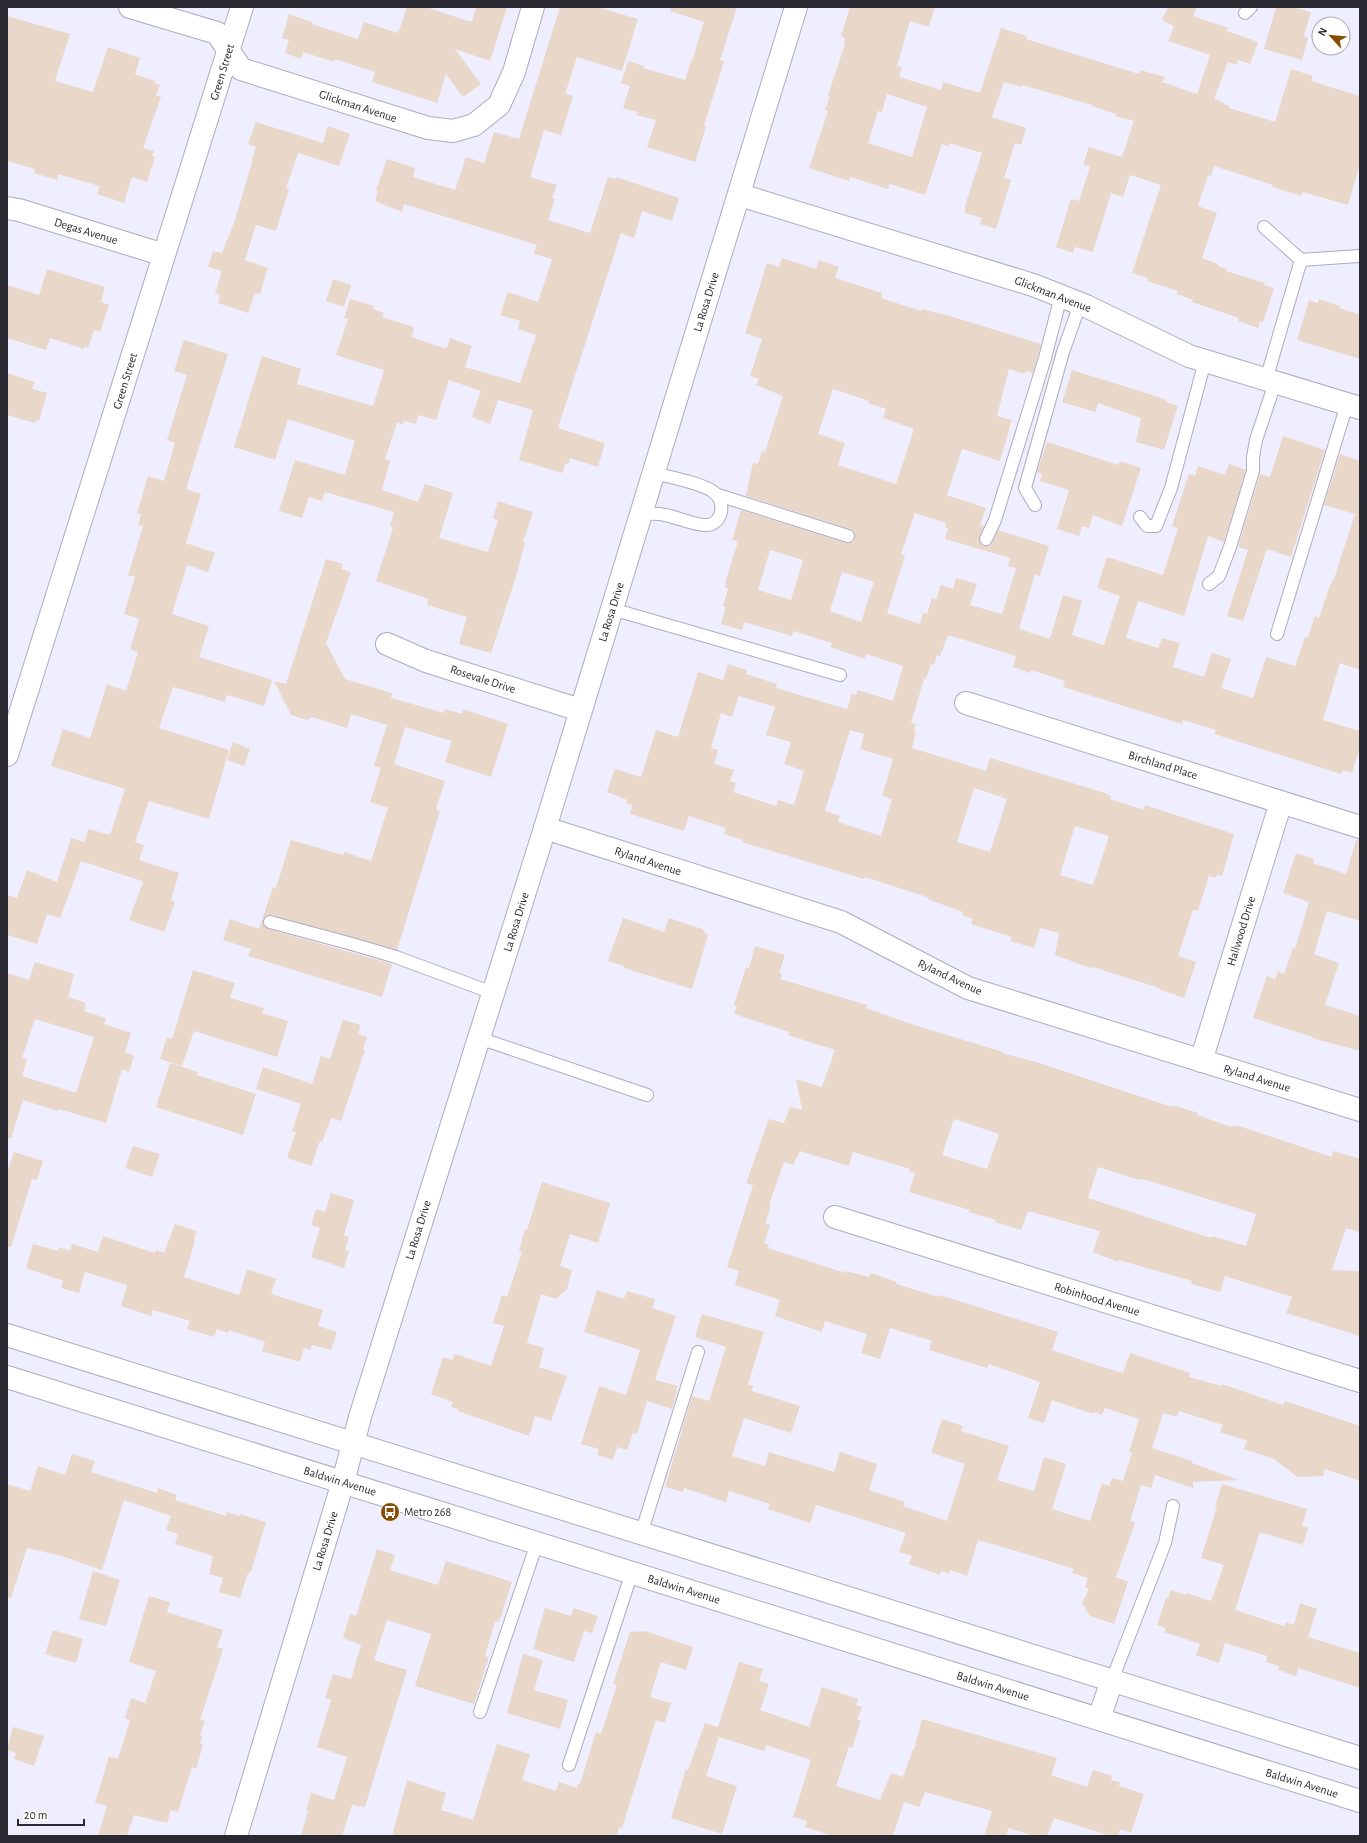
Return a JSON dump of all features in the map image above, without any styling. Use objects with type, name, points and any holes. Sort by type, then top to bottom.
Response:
[{"type":"street","name":"Glickman Avenue","points":[[130,7],[217,34],[241,69],[428,128],[453,131],[474,125],[499,105],[514,72],[533,7]]},
{"type":"street","name":"Green Street","points":[[7,755],[242,7]]},
{"type":"street","name":"La Rosa Drive","points":[[236,1836],[343,1482],[352,1443],[494,993],[740,195],[796,7]]},
{"type":"street","name":"Glickman Avenue","points":[[740,195],[1014,279],[1071,300],[1189,356],[1270,382],[1353,406]]},
{"type":"street","name":"Degas Avenue","points":[[7,208],[19,210],[164,255]]},
{"type":"street","name":"Rosevale Drive","points":[[387,644],[426,661],[580,710]]},
{"type":"street","name":"Birchland Place","points":[[966,703],[1360,827]]},
{"type":"street","name":"Hallwood Drive","points":[[1201,1061],[1281,802]]},
{"type":"street","name":"Ryland Avenue","points":[[545,828],[841,922],[968,988],[1360,1110]]},
{"type":"street","name":"Robinhood Avenue","points":[[835,1218],[1360,1381]]},
{"type":"street","points":[[7,1335],[1360,1758]]},
{"type":"street","name":"Baldwin Avenue","points":[[7,1377],[1360,1801]]},
{"type":"street","points":[[1099,1719],[1112,1680]]},
{"type":"lane","points":[[1264,227],[1301,260],[1358,256]]},
{"type":"lane","points":[[1209,584],[1219,576],[1230,547],[1253,471],[1253,457],[1256,440],[1301,260]]},
{"type":"lane","points":[[1035,505],[1025,488],[1062,352],[1071,300]]},
{"type":"lane","points":[[986,539],[995,520],[1045,358],[1071,300]]},
{"type":"lane","points":[[1140,517],[1147,526],[1156,526],[1171,488],[1205,361]]},
{"type":"lane","points":[[1277,634],[1353,406]]},
{"type":"lane","points":[[654,473],[710,489],[718,495],[848,536]]},
{"type":"lane","points":[[641,514],[664,514],[706,526],[714,523],[720,514],[722,503],[718,495]]},
{"type":"lane","points":[[612,609],[840,675]]},
{"type":"lane","points":[[270,922],[396,957],[494,993]]},
{"type":"lane","points":[[479,1038],[647,1095]]},
{"type":"lane","points":[[641,1534],[698,1352]]},
{"type":"lane","points":[[1112,1680],[1165,1543],[1174,1506]]},
{"type":"lane","points":[[480,1712],[537,1543]]},
{"type":"lane","points":[[569,1765],[632,1572]]},
{"type":"building","points":[[407,7],[426,7],[472,21],[476,7],[507,7],[490,61],[455,49],[481,84],[463,97],[446,74],[437,103],[372,82],[375,72],[335,59],[334,62],[303,52],[301,59],[285,53],[289,40],[282,38],[289,14],[312,22],[312,24],[358,39],[364,22],[398,33]]},
{"type":"building","points":[[560,7],[597,7],[638,19],[622,71],[577,57],[565,94],[573,96],[561,135],[544,130],[530,177],[557,185],[552,198],[555,199],[548,220],[590,233],[608,177],[615,179],[616,177],[679,198],[672,221],[642,211],[634,238],[621,233],[558,428],[605,443],[598,467],[570,458],[562,473],[519,460],[533,410],[498,400],[490,424],[472,417],[481,391],[449,380],[436,420],[418,415],[416,424],[404,421],[403,424],[397,423],[385,459],[390,461],[382,490],[418,502],[425,484],[453,493],[439,538],[488,552],[498,520],[493,518],[498,501],[533,512],[523,542],[525,543],[515,580],[491,653],[459,644],[467,617],[427,605],[428,599],[376,581],[393,528],[390,526],[394,512],[325,492],[322,501],[309,497],[302,518],[279,511],[295,460],[345,475],[355,441],[288,419],[275,460],[234,447],[262,356],[301,369],[297,384],[373,406],[384,370],[336,355],[348,319],[344,318],[350,299],[374,306],[373,309],[384,313],[382,317],[414,327],[412,337],[443,348],[447,348],[450,338],[472,346],[465,367],[520,383],[536,335],[518,329],[520,321],[500,315],[508,292],[538,302],[552,259],[534,254],[537,245],[404,204],[402,212],[375,201],[378,191],[376,190],[387,159],[415,168],[413,177],[455,190],[466,157],[484,163],[494,132],[519,139]]},
{"type":"building","points":[[671,7],[737,7],[720,60],[724,61],[704,126],[706,127],[695,162],[647,147],[656,120],[636,115],[637,112],[623,108],[630,86],[621,83],[628,61],[644,66],[643,68],[685,80],[704,22],[670,11]]},
{"type":"building","points":[[850,7],[935,7],[929,27],[910,21],[897,66],[902,68],[899,77],[941,90],[943,82],[980,93],[1001,28],[1027,36],[1026,39],[1139,74],[1140,70],[1165,77],[1162,82],[1197,94],[1210,55],[1168,41],[1174,26],[1162,20],[1168,7],[1197,7],[1193,16],[1228,28],[1227,31],[1258,42],[1250,64],[1238,60],[1237,65],[1228,62],[1214,99],[1229,106],[1229,108],[1275,122],[1291,69],[1313,76],[1311,81],[1360,96],[1360,164],[1348,205],[1303,192],[1301,196],[1272,187],[1273,185],[1214,166],[1211,176],[1208,175],[1198,206],[1217,213],[1202,258],[1218,264],[1218,266],[1227,269],[1226,271],[1265,283],[1264,285],[1274,288],[1263,322],[1260,321],[1258,328],[1238,321],[1239,318],[1192,302],[1193,300],[1177,294],[1178,291],[1147,281],[1148,278],[1132,273],[1161,185],[1130,175],[1123,197],[1111,193],[1093,252],[1075,247],[1073,253],[1056,247],[1071,199],[1079,201],[1090,167],[1083,165],[1089,147],[1122,157],[1134,121],[1115,116],[1116,114],[1092,105],[1022,85],[1022,87],[1004,82],[992,117],[1026,128],[1021,145],[1015,143],[1004,178],[1011,180],[996,229],[980,224],[982,218],[965,213],[965,206],[982,153],[949,143],[949,146],[942,144],[925,195],[890,184],[888,189],[850,177],[849,181],[809,168],[828,111],[825,110],[830,96],[828,95],[844,47],[845,38],[841,36]],"holes":[[[887,94],[927,107],[912,157],[868,143],[878,111],[882,112]]]},
{"type":"building","points":[[1276,7],[1293,7],[1311,12],[1304,36],[1308,38],[1302,60],[1264,49]]},
{"type":"building","points":[[7,16],[70,34],[55,81],[93,92],[108,47],[140,58],[135,74],[155,81],[154,83],[160,85],[156,95],[161,97],[143,148],[154,151],[152,156],[155,157],[147,182],[132,177],[124,203],[97,194],[99,186],[58,174],[57,180],[34,173],[35,169],[7,161]]},
{"type":"building","points":[[256,122],[323,143],[328,126],[350,134],[339,166],[298,153],[286,188],[289,189],[276,231],[256,225],[245,260],[268,268],[260,294],[255,293],[248,313],[218,303],[220,295],[215,293],[222,271],[208,267],[213,251],[222,253],[235,220],[256,147],[248,144]]},
{"type":"building","points":[[782,258],[816,269],[819,260],[839,267],[835,278],[882,293],[881,298],[921,311],[922,309],[953,317],[1041,344],[1033,373],[1026,371],[1025,374],[1009,369],[997,416],[1012,420],[1000,461],[962,449],[947,495],[986,508],[980,525],[984,526],[979,539],[982,546],[991,545],[998,530],[1049,546],[1040,576],[1035,574],[1019,629],[1050,639],[1063,595],[1082,601],[1072,635],[1104,645],[1120,596],[1097,588],[1107,557],[1163,575],[1178,528],[1172,526],[1189,474],[1195,476],[1198,466],[1225,475],[1229,464],[1246,470],[1224,542],[1208,536],[1184,616],[1138,601],[1126,638],[1158,648],[1162,638],[1180,643],[1173,667],[1204,677],[1212,653],[1231,659],[1221,688],[1253,698],[1266,657],[1295,666],[1305,637],[1308,637],[1315,616],[1319,618],[1329,588],[1335,576],[1355,514],[1324,505],[1340,454],[1360,461],[1360,670],[1340,663],[1323,720],[1360,731],[1360,747],[1352,773],[1343,770],[1341,774],[1214,734],[1216,730],[1183,720],[1182,724],[1063,687],[1065,681],[1032,670],[1030,673],[1013,667],[1016,656],[948,635],[940,656],[937,655],[934,665],[931,664],[926,679],[924,679],[911,723],[916,724],[914,731],[916,732],[912,748],[986,771],[990,758],[1102,792],[1111,796],[1110,799],[1144,810],[1145,805],[1234,834],[1222,876],[1217,875],[1216,878],[1209,876],[1198,911],[1193,910],[1178,956],[1196,962],[1184,998],[1159,988],[1093,967],[1093,969],[1055,955],[1059,933],[1040,928],[1034,948],[1010,941],[1012,937],[971,924],[973,919],[962,915],[963,912],[930,900],[927,897],[865,877],[864,879],[742,842],[743,840],[724,834],[726,828],[689,816],[684,831],[630,814],[632,805],[626,803],[627,800],[607,792],[615,769],[641,777],[656,730],[678,737],[698,672],[723,680],[728,664],[747,670],[746,674],[777,684],[776,688],[847,709],[852,693],[856,695],[858,690],[893,701],[903,666],[866,654],[865,659],[830,647],[832,643],[793,631],[792,636],[744,622],[742,630],[721,624],[726,607],[723,606],[728,589],[725,587],[726,580],[738,541],[732,540],[741,510],[846,543],[853,542],[855,538],[854,531],[850,529],[746,496],[753,463],[758,464],[762,451],[765,452],[783,396],[756,385],[759,379],[750,376],[762,339],[745,333],[767,263],[779,267]],"holes":[[[833,389],[869,401],[868,403],[886,409],[883,418],[914,429],[896,484],[838,465],[845,443],[818,434]],[[915,513],[946,523],[945,527],[948,528],[945,539],[1010,558],[1008,566],[1016,568],[1002,614],[970,605],[977,584],[956,578],[953,589],[941,585],[936,600],[932,598],[927,614],[923,613],[920,624],[887,613],[905,556],[901,554]],[[770,550],[803,560],[791,600],[758,590]],[[842,572],[874,582],[861,622],[830,611]],[[739,696],[775,707],[766,735],[791,742],[784,764],[804,771],[794,805],[778,800],[776,806],[733,792],[736,783],[730,781],[734,770],[714,764],[718,750],[711,748],[721,713],[732,717]],[[850,730],[864,734],[860,749],[893,759],[882,796],[892,799],[881,836],[838,822],[840,816],[825,811]],[[974,788],[1007,799],[990,852],[957,842]],[[1075,826],[1109,836],[1093,885],[1060,875]]]},
{"type":"building","points":[[47,269],[105,287],[101,302],[109,305],[100,332],[94,330],[88,348],[85,346],[84,349],[50,338],[46,350],[7,338],[7,285],[39,295]]},
{"type":"building","points":[[333,279],[351,285],[344,307],[326,301]]},
{"type":"building","points":[[1319,299],[1360,315],[1360,359],[1297,340],[1309,300],[1318,303]]},
{"type":"building","points":[[184,340],[228,354],[186,489],[201,494],[186,543],[215,553],[208,572],[187,565],[172,614],[209,626],[199,657],[272,680],[264,706],[227,695],[225,702],[173,687],[159,728],[229,750],[209,819],[149,801],[135,842],[144,845],[139,860],[179,873],[171,900],[175,902],[164,932],[129,920],[143,882],[142,881],[81,861],[60,918],[47,914],[37,944],[7,935],[7,895],[17,898],[27,870],[57,882],[71,838],[84,842],[89,829],[110,835],[125,789],[51,766],[63,729],[90,738],[107,684],[126,691],[138,652],[130,649],[139,619],[124,614],[135,577],[128,575],[143,526],[138,525],[141,514],[137,513],[148,476],[164,481],[175,443],[167,440],[187,375],[174,371]]},
{"type":"building","points":[[1072,370],[1152,395],[1178,406],[1164,450],[1136,442],[1141,418],[1098,403],[1095,412],[1062,402]]},
{"type":"building","points":[[7,373],[35,382],[32,389],[47,393],[39,421],[36,420],[35,423],[7,415]]},
{"type":"building","points":[[1283,436],[1325,450],[1291,557],[1267,549],[1243,621],[1227,616],[1248,550],[1238,547],[1260,474],[1270,477]]},
{"type":"building","points":[[1047,442],[1119,465],[1120,461],[1141,468],[1122,526],[1093,515],[1089,528],[1082,526],[1079,536],[1057,529],[1069,490],[1040,481],[1042,474],[1037,472]]},
{"type":"building","points":[[326,559],[343,564],[341,569],[351,572],[326,643],[345,679],[392,693],[391,698],[444,713],[445,709],[462,714],[463,709],[508,724],[491,777],[445,762],[452,741],[405,727],[394,764],[445,781],[436,809],[440,811],[397,950],[272,915],[268,915],[263,920],[263,924],[268,929],[392,964],[382,997],[248,956],[251,949],[223,940],[230,919],[259,929],[273,887],[276,888],[291,840],[343,855],[344,852],[371,861],[388,808],[370,802],[381,768],[374,766],[387,725],[351,714],[347,728],[312,717],[307,720],[291,715],[274,681],[286,684]]},
{"type":"building","points":[[233,742],[250,749],[244,766],[227,760]]},
{"type":"building","points":[[1356,840],[1360,841],[1360,921],[1327,911],[1314,954],[1339,963],[1325,1005],[1360,1016],[1360,1051],[1312,1038],[1313,1037],[1253,1018],[1267,976],[1275,979],[1278,971],[1284,974],[1293,948],[1295,949],[1309,902],[1283,893],[1296,853],[1314,859],[1313,863],[1346,874]]},
{"type":"building","points":[[623,918],[664,932],[669,918],[702,929],[708,935],[692,989],[624,968],[624,966],[608,961]]},
{"type":"building","points":[[755,946],[785,955],[779,973],[782,974],[780,979],[867,1005],[866,1008],[908,1023],[1003,1052],[1002,1053],[1036,1062],[1172,1107],[1173,1105],[1198,1113],[1197,1115],[1232,1127],[1232,1125],[1236,1127],[1236,1125],[1332,1157],[1333,1151],[1360,1159],[1360,1232],[1346,1228],[1332,1270],[1360,1271],[1360,1336],[1286,1313],[1292,1297],[1225,1276],[1220,1292],[1191,1284],[1192,1281],[1119,1260],[1118,1262],[1093,1252],[1100,1231],[1028,1211],[1021,1230],[995,1222],[996,1220],[969,1212],[970,1210],[909,1192],[915,1173],[909,1172],[910,1169],[853,1152],[849,1166],[800,1151],[793,1165],[784,1162],[769,1205],[771,1205],[765,1224],[770,1225],[764,1243],[769,1245],[768,1248],[845,1273],[846,1271],[869,1277],[871,1273],[897,1282],[896,1284],[939,1297],[940,1295],[1058,1332],[1052,1350],[1096,1365],[1123,1373],[1130,1353],[1190,1373],[1189,1377],[1221,1386],[1222,1384],[1283,1405],[1285,1401],[1360,1426],[1360,1481],[1325,1469],[1323,1476],[1297,1477],[1274,1459],[1244,1449],[1247,1441],[1220,1432],[1223,1425],[1179,1411],[1177,1417],[1163,1413],[1152,1448],[1192,1461],[1192,1463],[1238,1480],[1193,1482],[1193,1488],[1155,1475],[1151,1488],[1141,1485],[1130,1521],[1135,1523],[1116,1577],[1128,1582],[1114,1624],[1090,1616],[1082,1603],[1089,1589],[1085,1587],[1088,1578],[1072,1573],[1074,1569],[1023,1553],[978,1540],[967,1576],[950,1570],[949,1574],[941,1571],[940,1575],[909,1564],[912,1556],[899,1552],[906,1533],[816,1505],[810,1523],[768,1509],[770,1504],[729,1491],[726,1502],[684,1488],[683,1492],[665,1487],[692,1396],[709,1401],[726,1347],[695,1337],[702,1314],[764,1332],[748,1384],[753,1386],[752,1391],[800,1406],[791,1433],[744,1418],[732,1456],[765,1466],[769,1452],[834,1472],[840,1452],[877,1464],[869,1490],[905,1502],[903,1506],[947,1521],[965,1464],[931,1453],[942,1419],[963,1426],[961,1431],[1009,1446],[997,1480],[1034,1491],[1044,1457],[1066,1464],[1052,1509],[1090,1521],[1102,1483],[1109,1486],[1112,1478],[1123,1481],[1132,1453],[1129,1452],[1139,1419],[1105,1408],[1102,1415],[1094,1412],[1093,1414],[1052,1400],[1044,1423],[1028,1418],[1040,1382],[989,1364],[987,1368],[929,1350],[932,1341],[890,1328],[880,1359],[861,1353],[867,1334],[825,1321],[822,1332],[775,1316],[780,1300],[735,1285],[739,1271],[727,1267],[753,1185],[746,1183],[769,1119],[784,1123],[790,1107],[802,1110],[796,1079],[822,1087],[835,1050],[788,1035],[789,1032],[734,1014],[737,1006],[734,1005],[746,967],[749,968]],"holes":[[[954,1119],[999,1134],[987,1169],[942,1155]],[[1098,1167],[1139,1180],[1143,1179],[1256,1214],[1246,1246],[1212,1236],[1211,1238],[1088,1198]]]},
{"type":"building","points":[[35,962],[74,974],[68,997],[86,1003],[84,1011],[106,1018],[104,1024],[131,1033],[125,1052],[134,1056],[129,1072],[122,1069],[106,1123],[59,1109],[58,1111],[23,1100],[11,1138],[7,1138],[7,973],[29,980]],"holes":[[[35,1019],[94,1037],[76,1093],[22,1076],[27,1059],[22,1058]]]},
{"type":"building","points":[[193,970],[235,983],[230,998],[264,1008],[262,1013],[288,1021],[277,1057],[194,1031],[182,1066],[160,1059],[167,1037],[172,1039]]},
{"type":"building","points":[[343,1020],[361,1025],[358,1034],[367,1037],[363,1049],[365,1050],[341,1121],[331,1118],[322,1142],[320,1141],[311,1166],[287,1158],[296,1132],[292,1131],[301,1104],[256,1089],[263,1067],[312,1084],[321,1056],[330,1059]]},
{"type":"building","points":[[170,1063],[198,1072],[197,1075],[256,1094],[243,1135],[156,1107]]},
{"type":"building","points":[[133,1146],[160,1154],[152,1177],[125,1168]]},
{"type":"building","points":[[14,1152],[43,1161],[37,1180],[32,1179],[11,1247],[7,1247],[7,1172]]},
{"type":"building","points":[[542,1182],[610,1203],[598,1243],[570,1234],[560,1266],[572,1270],[567,1289],[556,1299],[541,1294],[527,1343],[544,1348],[539,1367],[567,1376],[551,1421],[535,1416],[529,1436],[458,1411],[458,1409],[451,1407],[453,1402],[431,1394],[443,1357],[452,1360],[455,1354],[491,1366],[504,1326],[493,1323],[502,1295],[507,1297],[522,1252],[519,1251],[525,1229],[527,1230]]},
{"type":"building","points":[[331,1193],[354,1200],[344,1235],[349,1237],[345,1250],[349,1251],[344,1268],[311,1257],[320,1228],[311,1225],[316,1209],[325,1212]]},
{"type":"building","points":[[175,1224],[196,1231],[195,1241],[184,1277],[239,1295],[247,1269],[276,1279],[271,1294],[323,1310],[318,1326],[337,1332],[331,1350],[312,1345],[310,1350],[304,1348],[300,1362],[262,1351],[265,1342],[229,1330],[228,1333],[217,1329],[214,1337],[187,1329],[190,1321],[153,1310],[151,1316],[121,1306],[127,1285],[85,1272],[79,1293],[61,1288],[63,1281],[26,1268],[33,1244],[58,1251],[59,1247],[70,1251],[72,1244],[98,1252],[103,1236],[155,1253],[156,1250],[164,1253]]},
{"type":"building","points":[[597,1290],[624,1299],[627,1291],[655,1299],[652,1308],[676,1316],[655,1380],[678,1386],[672,1409],[647,1401],[637,1434],[633,1433],[627,1450],[617,1447],[613,1460],[597,1455],[599,1449],[581,1444],[599,1386],[626,1395],[640,1350],[584,1332]]},
{"type":"building","points":[[72,1454],[95,1461],[91,1472],[157,1493],[158,1488],[177,1495],[175,1500],[226,1516],[227,1512],[239,1516],[240,1514],[266,1522],[251,1572],[248,1573],[240,1598],[219,1592],[223,1578],[209,1574],[213,1556],[175,1544],[178,1534],[166,1530],[171,1516],[124,1500],[102,1570],[62,1556],[27,1548],[11,1598],[7,1597],[7,1484],[30,1491],[38,1466],[65,1475]]},
{"type":"building","points":[[1222,1484],[1307,1509],[1302,1526],[1308,1528],[1303,1545],[1260,1532],[1235,1610],[1284,1626],[1286,1622],[1294,1625],[1300,1603],[1317,1609],[1308,1637],[1360,1653],[1360,1688],[1298,1668],[1296,1676],[1278,1670],[1279,1666],[1266,1662],[1267,1656],[1225,1643],[1219,1663],[1196,1655],[1200,1644],[1164,1632],[1166,1628],[1157,1625],[1166,1598],[1168,1598],[1171,1590],[1211,1601],[1224,1565],[1201,1558],[1217,1507],[1215,1506]]},
{"type":"building","points":[[377,1549],[395,1555],[390,1570],[438,1585],[446,1561],[512,1582],[499,1622],[495,1621],[485,1656],[489,1657],[474,1704],[415,1686],[431,1634],[387,1620],[374,1660],[407,1670],[365,1807],[352,1805],[342,1836],[301,1836],[311,1793],[334,1800],[347,1757],[317,1747],[331,1700],[325,1698],[333,1674],[351,1679],[361,1645],[343,1638],[350,1614],[356,1616]]},
{"type":"building","points":[[93,1571],[120,1580],[106,1626],[79,1619]]},
{"type":"building","points":[[149,1596],[170,1602],[167,1612],[223,1630],[217,1647],[223,1649],[200,1720],[205,1721],[200,1735],[203,1736],[200,1744],[203,1745],[196,1769],[192,1767],[178,1812],[171,1810],[167,1823],[134,1815],[127,1836],[98,1836],[107,1806],[95,1803],[109,1756],[118,1759],[130,1720],[125,1718],[131,1698],[145,1703],[156,1671],[129,1662]]},
{"type":"building","points":[[545,1608],[571,1616],[574,1608],[598,1616],[592,1633],[584,1631],[574,1662],[533,1649]]},
{"type":"building","points":[[53,1630],[83,1639],[76,1663],[45,1654]]},
{"type":"building","points":[[645,1631],[693,1647],[686,1670],[661,1662],[650,1697],[671,1703],[665,1723],[656,1720],[622,1828],[619,1827],[617,1836],[392,1836],[407,1780],[446,1793],[441,1810],[473,1820],[497,1744],[530,1754],[522,1780],[556,1791],[559,1782],[577,1788],[578,1783],[580,1784],[596,1732],[601,1734],[617,1685],[613,1684],[630,1632]]},
{"type":"building","points":[[523,1654],[543,1660],[534,1690],[568,1700],[560,1729],[507,1713]]},
{"type":"building","points":[[739,1662],[763,1669],[759,1681],[769,1684],[760,1710],[809,1727],[822,1687],[858,1699],[856,1705],[862,1707],[857,1720],[861,1721],[852,1748],[849,1747],[836,1786],[880,1800],[891,1773],[903,1777],[913,1749],[914,1750],[922,1719],[1057,1758],[1051,1775],[1087,1787],[1093,1770],[1112,1776],[1111,1780],[1120,1782],[1119,1786],[1144,1794],[1131,1833],[1120,1829],[1118,1836],[1110,1836],[1054,1818],[1047,1836],[1034,1836],[1009,1828],[1006,1836],[984,1836],[992,1811],[925,1792],[919,1807],[904,1802],[893,1836],[832,1836],[805,1827],[807,1821],[793,1817],[811,1760],[766,1745],[764,1751],[719,1737],[706,1776],[737,1786],[722,1834],[671,1818],[686,1769],[688,1770],[705,1723],[718,1727]]},
{"type":"building","points":[[13,1727],[44,1736],[34,1766],[14,1759],[16,1753],[7,1750]]},
{"type":"place","name":"Metro 268","points":[[390,1512]]}]
